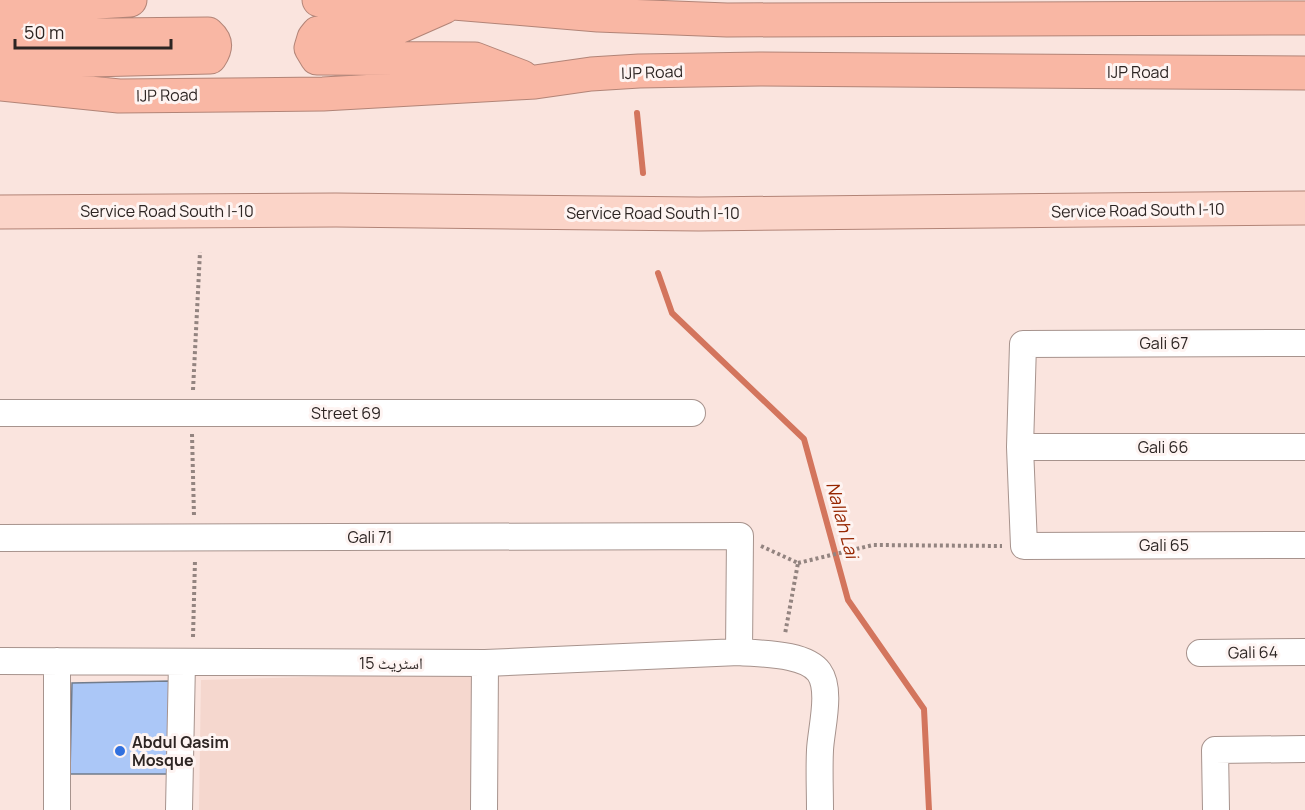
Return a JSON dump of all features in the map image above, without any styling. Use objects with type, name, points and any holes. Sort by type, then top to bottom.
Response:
[{"type":"highway","points":[[0,12],[74,3],[130,0]]},
{"type":"highway","points":[[319,0],[454,1],[598,15],[727,20],[1003,10],[1305,18]]},
{"type":"highway","points":[[454,1],[385,33],[318,33],[311,48],[317,58],[475,59],[535,82]]},
{"type":"highway","points":[[0,31],[15,36],[208,34],[215,44],[215,50],[210,57],[0,64]]},
{"type":"highway","name":"IJP Road","points":[[0,84],[119,96],[322,94],[535,82],[591,74],[639,71],[760,69],[1305,73]]},
{"type":"main road","name":"Service Road South I-10","points":[[0,212],[336,210],[711,214],[1305,208]]},
{"type":"street","name":"Gali 67","points":[[1020,447],[1023,344],[1305,343]]},
{"type":"street","name":"Street 69","points":[[0,413],[692,413]]},
{"type":"street","name":"Gali 66","points":[[1020,447],[1305,447]]},
{"type":"street","points":[[1020,447],[1024,546]]},
{"type":"street","points":[[739,652],[740,536]]},
{"type":"street","name":"Gali 71","points":[[0,538],[740,536]]},
{"type":"street","name":"Gali 65","points":[[1024,546],[1305,545]]},
{"type":"street","name":"اسٹریٹ 15","points":[[0,661],[485,663],[739,652],[781,655],[807,663],[819,672],[823,685],[826,710],[820,747],[820,810]]},
{"type":"street","name":"Gali 64","points":[[1200,653],[1305,652]]},
{"type":"street","points":[[57,661],[57,810]]},
{"type":"street","points":[[179,810],[182,662]]},
{"type":"street","points":[[484,810],[485,663]]},
{"type":"street","points":[[1216,810],[1215,750],[1305,748]]},
{"type":"path","points":[[193,637],[195,538],[191,413],[200,252]]},
{"type":"path","points":[[740,536],[798,563],[873,545],[1024,546]]},
{"type":"path","points":[[781,655],[798,563]]},
{"type":"shaded area","points":[[483,672],[477,810],[199,810],[201,680]]},
{"type":"building","name":"Abdul Qasim Mosque","points":[[170,681],[168,774],[70,774],[72,683]]},
{"type":"waterway","name":"Nallah Lai","points":[[637,113],[643,173]]},
{"type":"waterway","name":"Nallah Lai","points":[[658,273],[672,313],[804,439],[848,600],[924,709],[929,810]]},
{"type":"place","name":"Abdul Qasim Mosque","points":[[120,751]]}]
